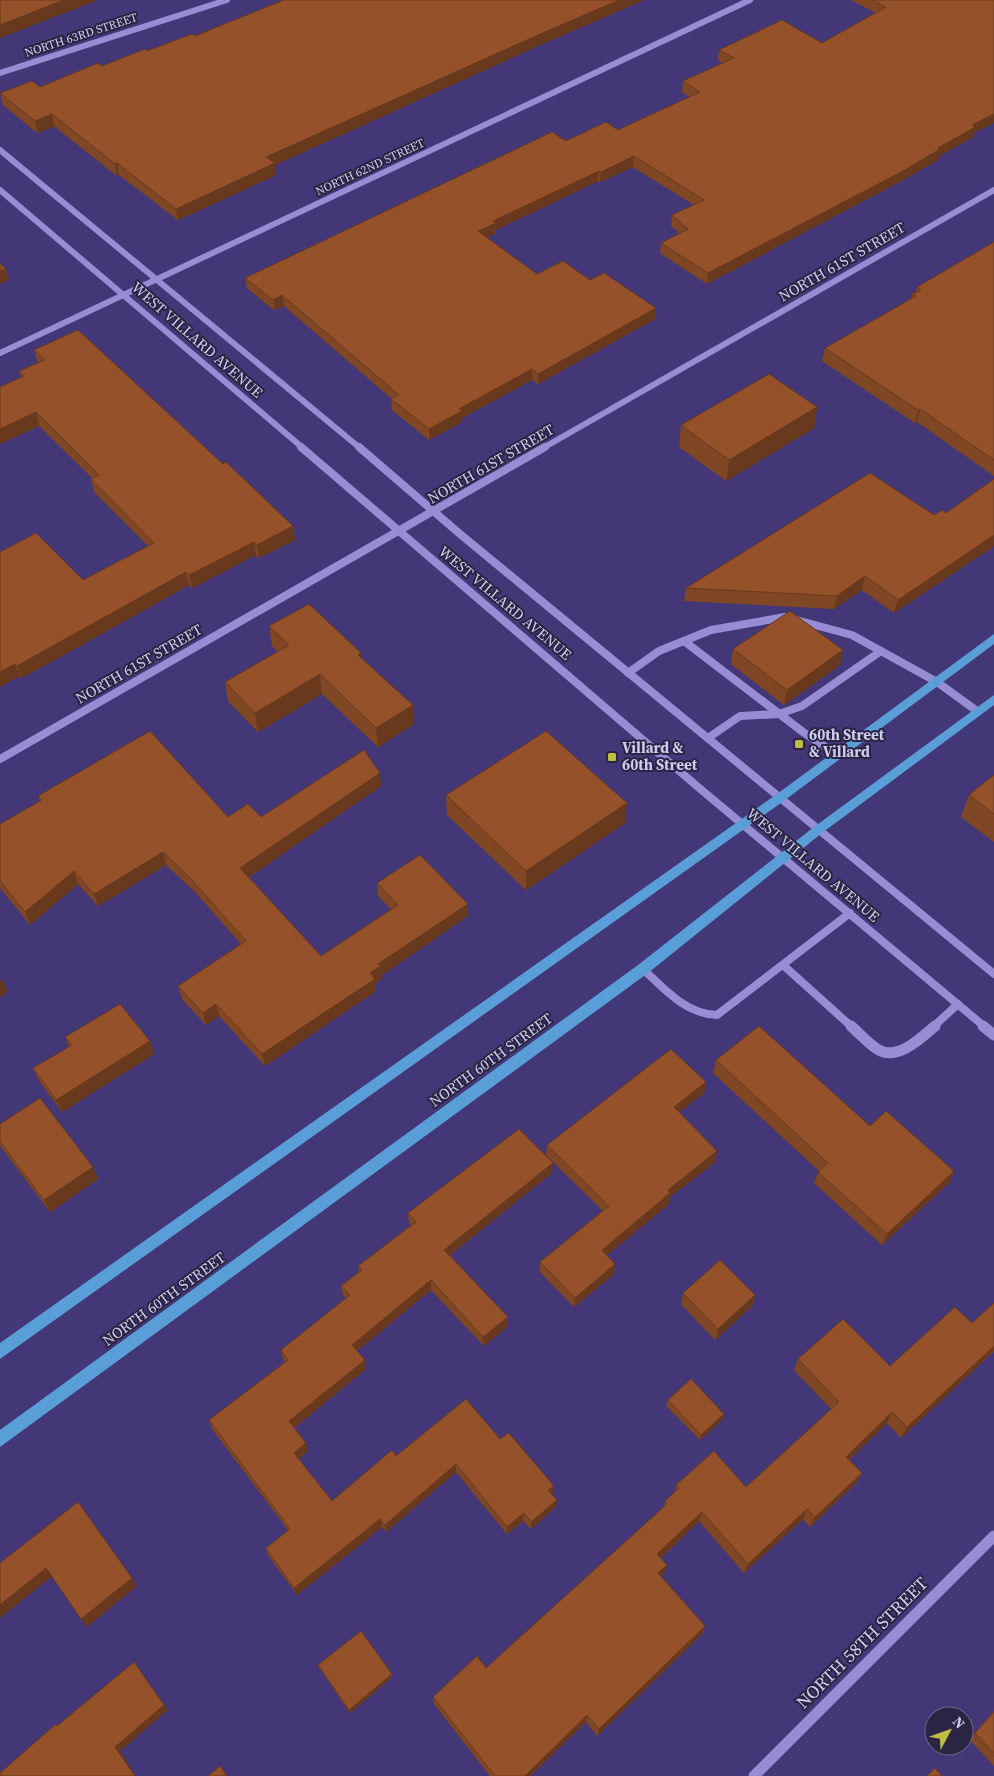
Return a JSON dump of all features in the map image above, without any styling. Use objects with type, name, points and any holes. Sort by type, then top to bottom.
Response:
[{"type":"main road","points":[[0,1352],[781,797],[994,638]]},
{"type":"main road","name":"NORTH 60TH STREET","points":[[0,1439],[643,969],[818,830],[994,699]]},
{"type":"street","name":"NORTH 63RD STREET","points":[[0,73],[227,0]]},
{"type":"street","name":"NORTH 62ND STREET","points":[[0,353],[750,0]]},
{"type":"street","name":"WEST VILLARD AVENUE","points":[[0,150],[628,673],[994,974]]},
{"type":"street","name":"WEST VILLARD AVENUE","points":[[0,190],[742,824],[994,1035]]},
{"type":"street","name":"NORTH 61ST STREET","points":[[0,760],[994,190]]},
{"type":"street","points":[[628,673],[660,651],[710,630],[784,617],[852,635],[937,682],[977,711]]},
{"type":"street","points":[[684,640],[779,714],[836,755]]},
{"type":"street","points":[[708,738],[740,716],[779,714],[802,706],[881,651]]},
{"type":"street","points":[[643,969],[671,994],[708,1016],[717,1015],[850,913]]},
{"type":"street","points":[[783,965],[878,1050],[889,1053],[910,1045],[958,1004]]},
{"type":"street","name":"NORTH 58TH STREET","points":[[754,1776],[994,1536]]},
{"type":"building","points":[[0,0],[64,0],[0,25]]},
{"type":"building","points":[[284,0],[619,0],[266,157],[275,163],[176,209],[52,114],[35,121],[0,93],[32,81],[40,87],[98,63],[102,66],[145,49],[147,51],[192,34],[195,36]]},
{"type":"building","points":[[872,0],[994,0],[994,114],[972,125],[975,127],[903,171],[708,273],[661,243],[688,229],[672,215],[704,200],[634,156],[493,221],[496,223],[478,231],[537,274],[563,261],[590,280],[604,273],[656,308],[538,374],[532,369],[459,409],[462,411],[429,429],[391,399],[399,395],[282,295],[273,300],[245,278],[552,132],[566,141],[606,122],[618,130],[700,92],[683,81],[734,58],[719,50],[782,20],[822,43],[886,7]]},
{"type":"building","points":[[994,242],[994,460],[920,409],[918,410],[825,348],[916,296],[912,294],[921,290],[917,287]]},
{"type":"building","points":[[0,263],[6,269],[0,271]]},
{"type":"building","points":[[78,330],[223,464],[226,462],[293,526],[257,545],[254,542],[189,575],[186,572],[17,666],[15,664],[0,672],[0,552],[36,533],[83,580],[154,543],[91,479],[99,475],[36,412],[0,429],[0,387],[24,376],[19,371],[45,360],[34,350]]},
{"type":"building","points":[[769,374],[817,407],[729,460],[681,425]]},
{"type":"building","points":[[870,473],[934,515],[942,510],[946,513],[994,479],[994,535],[898,600],[865,576],[837,596],[686,588]]},
{"type":"building","points":[[309,604],[361,653],[358,655],[413,705],[376,728],[320,674],[255,713],[225,682],[289,645],[269,626]]},
{"type":"building","points":[[790,611],[843,650],[787,690],[733,649]]},
{"type":"building","points":[[150,731],[228,817],[248,804],[261,817],[364,750],[380,773],[240,868],[321,956],[398,905],[377,883],[420,855],[468,904],[378,964],[381,966],[370,973],[375,979],[262,1054],[216,1004],[203,1013],[178,986],[246,941],[192,880],[163,852],[94,894],[74,871],[25,912],[0,881],[0,824],[42,800],[38,796]]},
{"type":"building","points":[[546,731],[627,803],[526,871],[446,795]]},
{"type":"building","points":[[994,775],[994,814],[969,795]]},
{"type":"building","points":[[120,1004],[150,1041],[56,1100],[33,1068],[72,1045],[65,1037]]},
{"type":"building","points":[[759,1026],[870,1126],[886,1111],[954,1171],[887,1234],[818,1172],[828,1163],[716,1060]]},
{"type":"building","points":[[671,1049],[706,1082],[674,1107],[717,1151],[668,1190],[670,1193],[602,1250],[615,1264],[575,1298],[540,1262],[609,1206],[547,1145]]},
{"type":"building","points":[[40,1098],[93,1167],[44,1200],[0,1142],[0,1124]]},
{"type":"building","points":[[519,1129],[553,1163],[444,1250],[508,1317],[483,1337],[431,1280],[352,1345],[365,1360],[289,1421],[306,1443],[294,1453],[332,1501],[392,1450],[396,1456],[466,1399],[500,1439],[509,1433],[554,1486],[548,1490],[557,1500],[531,1522],[524,1513],[507,1527],[456,1464],[385,1525],[380,1519],[294,1588],[266,1548],[290,1529],[209,1420],[288,1360],[281,1350],[350,1295],[341,1286],[362,1270],[358,1266],[416,1222],[408,1213]]},
{"type":"building","points":[[720,1260],[755,1295],[718,1329],[683,1293]]},
{"type":"building","points":[[994,1303],[994,1346],[907,1427],[892,1412],[846,1457],[862,1473],[815,1517],[807,1509],[748,1564],[702,1512],[657,1554],[667,1565],[658,1573],[705,1626],[599,1729],[587,1715],[525,1776],[495,1776],[433,1697],[477,1656],[486,1668],[667,1504],[665,1501],[679,1488],[676,1485],[714,1451],[746,1487],[839,1402],[798,1359],[843,1319],[890,1366],[955,1307],[972,1323]]},
{"type":"building","points":[[691,1379],[724,1414],[701,1435],[668,1400]]},
{"type":"building","points":[[78,1502],[132,1578],[81,1619],[46,1568],[0,1605],[0,1563]]},
{"type":"building","points":[[361,1631],[392,1674],[349,1710],[318,1665]]},
{"type":"building","points":[[134,1662],[164,1705],[115,1747],[135,1776],[0,1776],[0,1773],[56,1724],[57,1726]]},
{"type":"building","points":[[994,1712],[994,1753],[975,1733]]},
{"type":"building","points":[[220,1766],[227,1776],[208,1776]]},
{"type":"building","points":[[935,1768],[942,1776],[927,1776]]},
{"type":"place","name":"60th Street & Villard","points":[[799,744]]},
{"type":"place","name":"Villard & 60th Street","points":[[612,757]]}]
